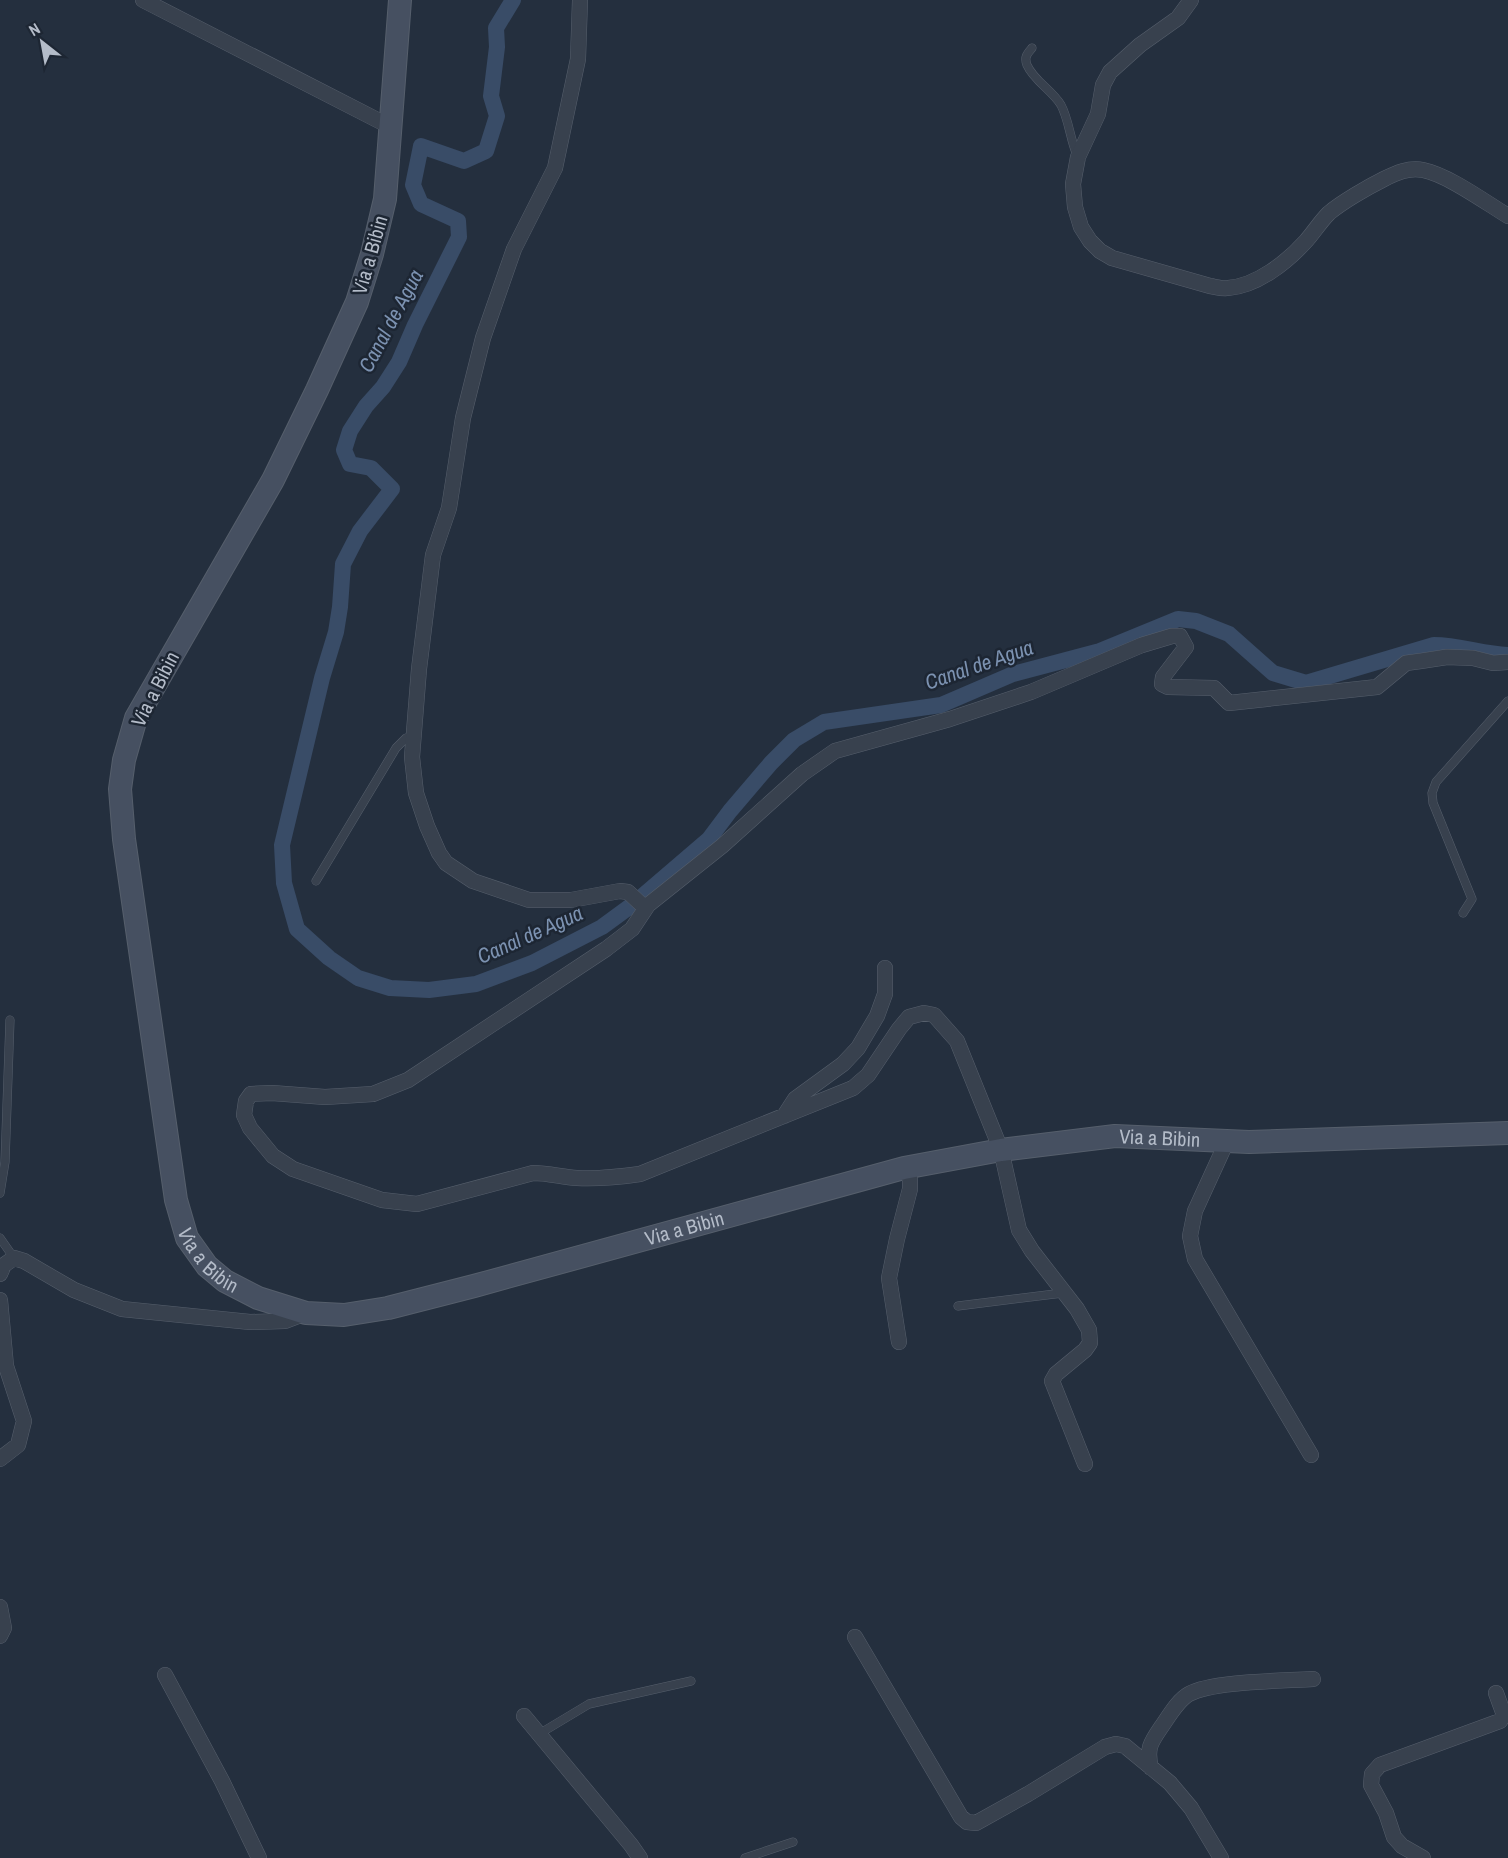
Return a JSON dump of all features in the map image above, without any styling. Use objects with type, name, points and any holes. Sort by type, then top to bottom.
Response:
[{"type":"street","points":[[143,0],[391,127]]},
{"type":"street","name":"Via a Bibin","points":[[400,0],[386,199],[357,302],[273,480],[136,718],[124,760],[120,789],[124,839],[174,1188],[187,1238],[207,1266],[225,1281],[258,1298],[306,1314],[344,1315],[388,1308],[904,1168],[1001,1150],[1115,1136],[1249,1142],[1508,1133]]},
{"type":"street","points":[[580,0],[578,59],[555,168],[514,249],[483,338],[463,418],[449,508],[434,555],[419,669],[412,757],[416,793],[427,826],[446,863],[473,881],[529,900],[571,900],[620,891],[638,900]]},
{"type":"street","points":[[1191,0],[1178,18],[1140,45],[1110,72],[1103,85],[1098,114],[1078,157],[1073,184],[1075,207],[1081,227],[1090,241],[1100,250],[1112,258],[1201,284],[1227,289],[1244,285],[1278,266],[1305,242],[1330,212],[1370,186],[1400,172],[1414,169],[1424,170],[1446,179],[1508,216]]},
{"type":"street","points":[[1085,1464],[1052,1381],[1056,1374],[1085,1350],[1090,1343],[1089,1330],[1077,1309],[1019,1230],[1001,1150],[957,1041],[934,1015],[924,1013],[909,1017],[868,1075],[853,1088],[640,1174],[611,1178],[576,1178],[551,1173],[533,1173],[417,1204],[382,1200],[293,1169],[273,1156],[250,1128],[244,1114],[246,1101],[251,1094],[272,1093],[325,1097],[373,1094],[408,1080],[606,949],[632,929],[638,900],[722,846],[802,774],[835,750],[950,719],[1031,692],[1142,645],[1172,636],[1183,638],[1186,647],[1163,677],[1162,684],[1168,687],[1214,688],[1229,703],[1377,687],[1406,663],[1430,659],[1473,658],[1493,663],[1508,662]]},
{"type":"street","points":[[784,1116],[795,1099],[843,1064],[858,1048],[878,1016],[885,994],[885,968]]},
{"type":"street","points":[[1227,1140],[1195,1211],[1190,1236],[1195,1259],[1311,1455]]},
{"type":"street","points":[[899,1342],[889,1278],[910,1189],[910,1179],[904,1168]]},
{"type":"street","points":[[0,1274],[4,1265],[14,1258],[24,1261],[74,1290],[122,1309],[250,1323],[285,1321],[306,1314]]},
{"type":"street","points":[[0,1300],[6,1366],[24,1421],[18,1444],[0,1459]]},
{"type":"street","points":[[0,1607],[4,1628],[0,1636]]},
{"type":"street","points":[[855,1637],[955,1807],[967,1822],[976,1823],[1105,1747],[1116,1744],[1125,1746],[1170,1783],[1191,1808],[1221,1858]]},
{"type":"street","points":[[165,1675],[222,1781],[259,1858]]},
{"type":"street","points":[[1151,1768],[1148,1756],[1150,1745],[1187,1695],[1202,1688],[1312,1679]]},
{"type":"street","points":[[1423,1858],[1402,1846],[1394,1837],[1386,1814],[1371,1785],[1372,1774],[1380,1765],[1500,1721],[1504,1715],[1496,1693]]},
{"type":"street","points":[[524,1716],[632,1845],[640,1858]]},
{"type":"lane","points":[[1032,48],[1026,56],[1026,62],[1063,108],[1071,141],[1078,157]]},
{"type":"lane","points":[[1463,913],[1472,899],[1433,803],[1432,793],[1436,782],[1508,701]]},
{"type":"lane","points":[[316,881],[396,748],[406,738],[414,736]]},
{"type":"lane","points":[[0,1193],[4,1162],[10,1020]]},
{"type":"lane","points":[[0,1238],[14,1258]]},
{"type":"lane","points":[[958,1306],[1065,1292]]},
{"type":"lane","points":[[539,1734],[589,1704],[691,1681]]},
{"type":"lane","points":[[745,1858],[794,1842]]},
{"type":"waterway","name":"Canal de Agua","points":[[513,0],[496,28],[497,47],[491,96],[497,116],[486,151],[464,161],[421,146],[413,185],[421,204],[458,221],[459,237],[399,362],[350,431],[344,450],[350,464],[371,468],[392,489],[360,531],[343,564],[336,632],[322,678],[282,845],[284,883],[297,929],[329,958],[358,978],[390,988],[429,990],[476,984],[532,963],[602,927],[632,905],[709,839],[771,763],[794,740],[824,722],[941,705],[1013,674],[1100,651],[1178,619],[1196,621],[1229,634],[1273,673],[1306,683],[1434,645],[1508,655]]}]
